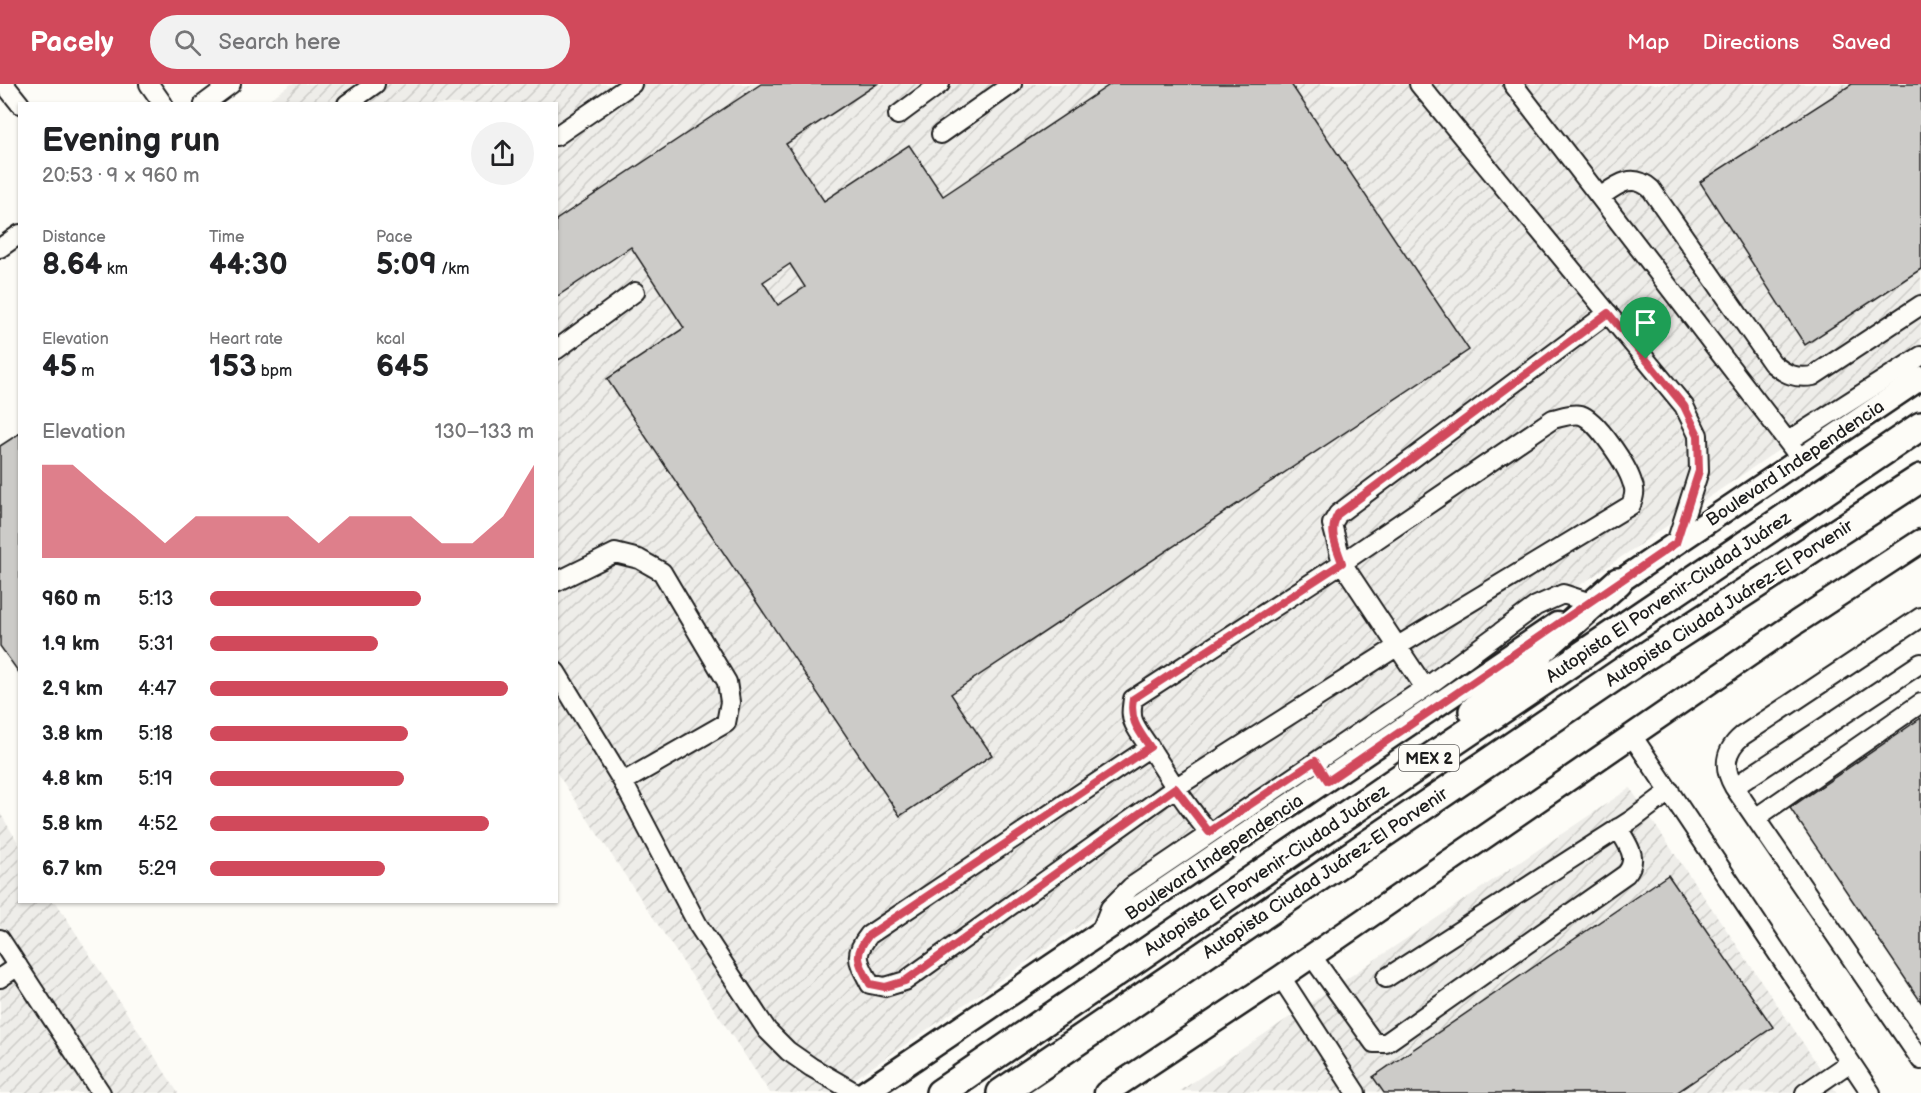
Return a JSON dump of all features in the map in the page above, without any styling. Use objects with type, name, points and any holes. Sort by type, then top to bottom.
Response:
[{"type":"highway","name":"Autopista El Porvenir-Ciudad Juárez","points":[[940,1093],[1921,426]]},
{"type":"highway","name":"Autopista Ciudad Juárez-El Porvenir","points":[[1000,1093],[1629,667],[1921,478]]},
{"type":"highway","points":[[1396,781],[1618,582]]},
{"type":"main road","name":"Boulevard Independencia","points":[[864,1093],[1328,781],[1676,543],[1795,450],[1921,378]]},
{"type":"main road","points":[[1106,1093],[1281,977],[1797,622],[1921,541]]},
{"type":"street","points":[[4,84],[18,102]]},
{"type":"street","points":[[148,84],[162,102]]},
{"type":"street","points":[[207,102],[231,84]]},
{"type":"street","points":[[350,102],[375,84]]},
{"type":"street","points":[[558,135],[632,84]]},
{"type":"street","points":[[898,115],[940,84]]},
{"type":"street","points":[[941,134],[1012,84]]},
{"type":"street","points":[[1419,84],[1684,406],[1698,435],[1699,471],[1676,543]]},
{"type":"street","points":[[1513,84],[1795,450],[1921,356]]},
{"type":"street","points":[[1600,197],[1622,181],[1644,183],[1651,189],[1772,363],[1784,374],[1801,378],[1813,376],[1921,305]]},
{"type":"street","points":[[0,248],[18,235]]},
{"type":"street","points":[[558,349],[635,292]]},
{"type":"street","points":[[1425,688],[1342,563],[1332,524],[1338,514],[1608,313]]},
{"type":"street","points":[[1150,747],[869,935],[860,946],[857,959],[870,984],[885,987],[905,981],[1175,788],[1398,646],[1631,505],[1635,495],[1633,482],[1593,422],[1581,415],[1568,415],[1554,419],[1342,563],[1133,699],[1131,711],[1133,722],[1150,747],[1175,788],[1209,832]]},
{"type":"street","points":[[558,581],[615,553],[639,559],[662,572],[727,682],[730,702],[726,723],[623,782]]},
{"type":"street","points":[[1100,933],[1110,908],[1120,896],[1209,832],[1425,688],[1536,606],[1563,594],[1573,595],[1588,602]]},
{"type":"street","points":[[1921,617],[1735,742],[1726,767],[1734,787],[1921,1060]]},
{"type":"street","points":[[1734,787],[1921,663]]},
{"type":"street","points":[[558,675],[623,782],[698,925],[767,1030],[788,1051],[856,1093]]},
{"type":"street","points":[[1757,818],[1921,703]]},
{"type":"street","points":[[1633,737],[1871,1093]]},
{"type":"street","points":[[1315,761],[1328,781]]},
{"type":"street","points":[[1386,978],[1618,828],[1670,791]]},
{"type":"street","points":[[1311,955],[1374,1043],[1386,1044],[1626,874],[1633,864],[1633,857],[1618,828]]},
{"type":"street","points":[[0,939],[102,1093]]},
{"type":"street","points":[[0,978],[18,966]]},
{"type":"street","points":[[1281,977],[1356,1093]]},
{"type":"street","points":[[1805,1093],[1849,1063]]},
{"type":"shaded area","points":[[291,84],[1921,84],[1921,353],[834,1093],[770,1093],[558,775],[558,102],[266,102]]},
{"type":"shaded area","points":[[1630,788],[1837,1093],[1180,1091]]},
{"type":"shaded area","points":[[0,813],[18,842],[18,903],[57,903],[178,1093],[0,1093]]},
{"type":"building","points":[[761,84],[877,84],[786,144],[824,201],[909,145],[943,196],[1111,84],[1291,84],[1469,350],[951,694],[992,755],[900,816],[607,379],[684,328],[631,247],[558,296],[558,219]],"holes":[[[790,264],[805,287],[778,305],[763,282]]]},
{"type":"building","points":[[1852,84],[1921,84],[1921,269],[1805,345],[1700,182]]},
{"type":"building","points":[[18,434],[18,671],[0,646],[0,446]]},
{"type":"building","points":[[1921,718],[1921,1002],[1790,808]]},
{"type":"building","points":[[1668,875],[1773,1027],[1676,1093],[1384,1093],[1373,1077]]},
{"type":"route","points":[[1608,313],[1646,359],[1684,406],[1698,435],[1699,471],[1676,543],[1328,781],[1315,761],[1209,832],[1175,788],[905,981],[885,987],[870,984],[857,959],[860,946],[869,935],[1150,747],[1133,722],[1131,711],[1133,699],[1342,563],[1332,524],[1338,514],[1608,313]]}]
